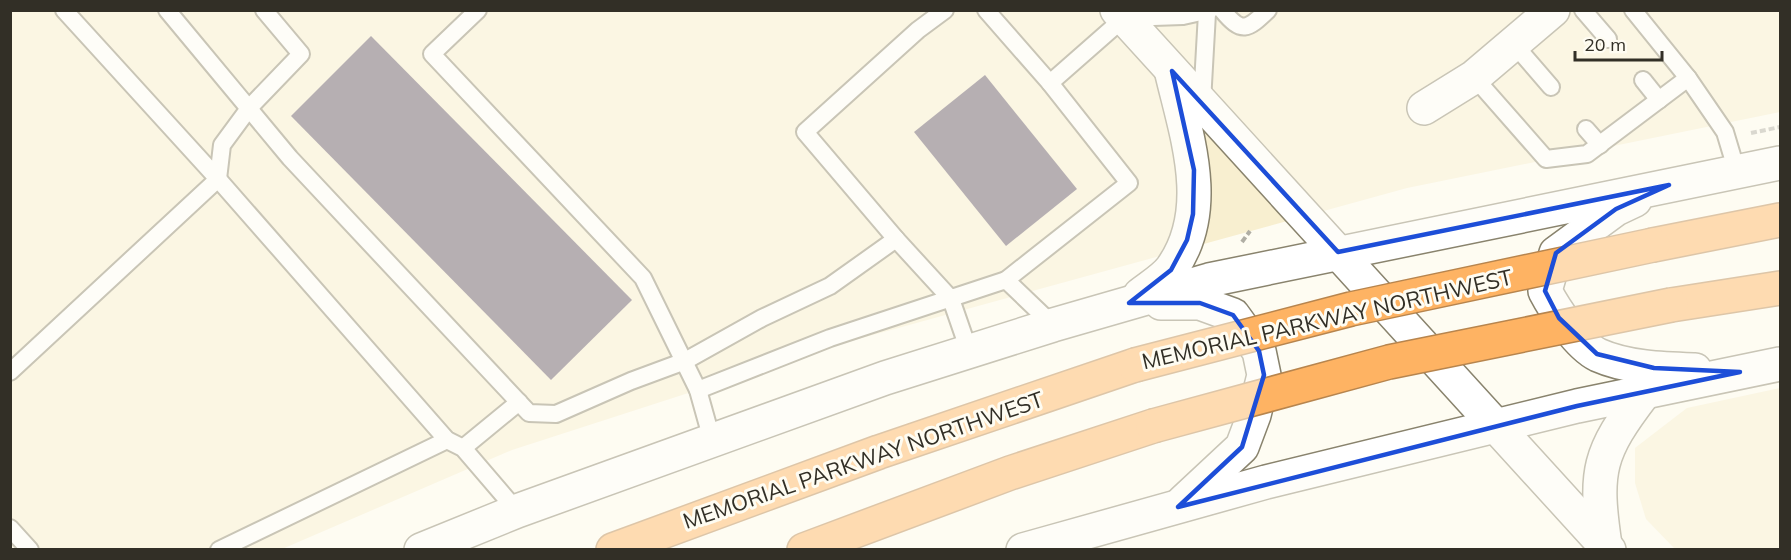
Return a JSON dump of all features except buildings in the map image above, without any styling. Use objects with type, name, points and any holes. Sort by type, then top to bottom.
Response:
[{"type":"highway","name":"MEMORIAL PARKWAY NORTHWEST","points":[[613,549],[879,452],[1136,364],[1351,309],[1780,220]]},
{"type":"highway","points":[[804,549],[1010,473],[1153,426],[1389,362],[1671,305],[1780,288]]},
{"type":"main road","points":[[1424,108],[1474,76],[1553,10]]},
{"type":"main road","points":[[1121,14],[1607,547]]},
{"type":"main road","points":[[1129,303],[1171,270],[1188,240],[1193,214],[1194,170],[1172,71]]},
{"type":"main road","points":[[421,549],[517,511],[885,378],[1053,324],[1209,280],[1780,163]]},
{"type":"main road","points":[[1670,185],[1616,209],[1556,253],[1545,291],[1559,318],[1597,354],[1654,368],[1740,372]]},
{"type":"main road","points":[[1129,303],[1200,303],[1233,315],[1259,351],[1264,375],[1254,415],[1242,447],[1178,507]]},
{"type":"main road","points":[[1023,549],[1076,542],[1178,507],[1266,482],[1496,426],[1780,364]]},
{"type":"main road","points":[[1607,547],[1598,496],[1604,455],[1618,427],[1644,393]]},
{"type":"lane","points":[[64,10],[218,179],[447,440],[463,448],[517,511]]},
{"type":"lane","points":[[167,10],[290,158],[529,413],[556,414],[631,381],[685,361],[762,318],[830,286],[896,239]]},
{"type":"lane","points":[[10,372],[218,179],[222,145],[249,107],[301,54],[264,10]]},
{"type":"lane","points":[[478,10],[432,54],[644,278],[698,390],[712,440]]},
{"type":"lane","points":[[945,10],[918,30],[805,132],[896,239],[951,299],[969,351]]},
{"type":"lane","points":[[698,390],[830,338],[1006,280],[1130,183],[1050,83],[986,10]]},
{"type":"lane","points":[[1050,83],[1121,14],[1213,11],[1242,28],[1250,27],[1268,10]]},
{"type":"lane","points":[[1583,10],[1608,39]]},
{"type":"lane","points":[[1633,10],[1688,78],[1725,132],[1737,172]]},
{"type":"lane","points":[[1202,104],[1213,11]]},
{"type":"lane","points":[[1513,43],[1551,87]]},
{"type":"lane","points":[[1474,76],[1546,159],[1587,154],[1688,78]]},
{"type":"lane","points":[[1642,80],[1659,100]]},
{"type":"lane","points":[[1586,129],[1600,145]]},
{"type":"lane","points":[[1006,280],[1053,324]]},
{"type":"lane","points":[[463,448],[519,402]]},
{"type":"lane","points":[[219,549],[447,440]]},
{"type":"lane","points":[[10,528],[30,549]]},
{"type":"path","points":[[1751,133],[1780,127]]},
{"type":"highlighted area","points":[[1172,71],[1338,252],[1669,185],[1616,209],[1556,253],[1545,291],[1559,318],[1597,354],[1654,368],[1740,372],[1577,406],[1178,507],[1242,447],[1264,375],[1259,351],[1233,315],[1200,303],[1129,303],[1171,270],[1187,240],[1193,214],[1194,170]]},
{"type":"shaded area","points":[[10,11],[1780,11],[1780,112],[1407,188],[840,344],[512,450],[282,549],[11,549]]},
{"type":"shaded area","points":[[1780,388],[1780,549],[1675,549],[1646,519],[1635,483],[1635,448],[1687,408]]}]
